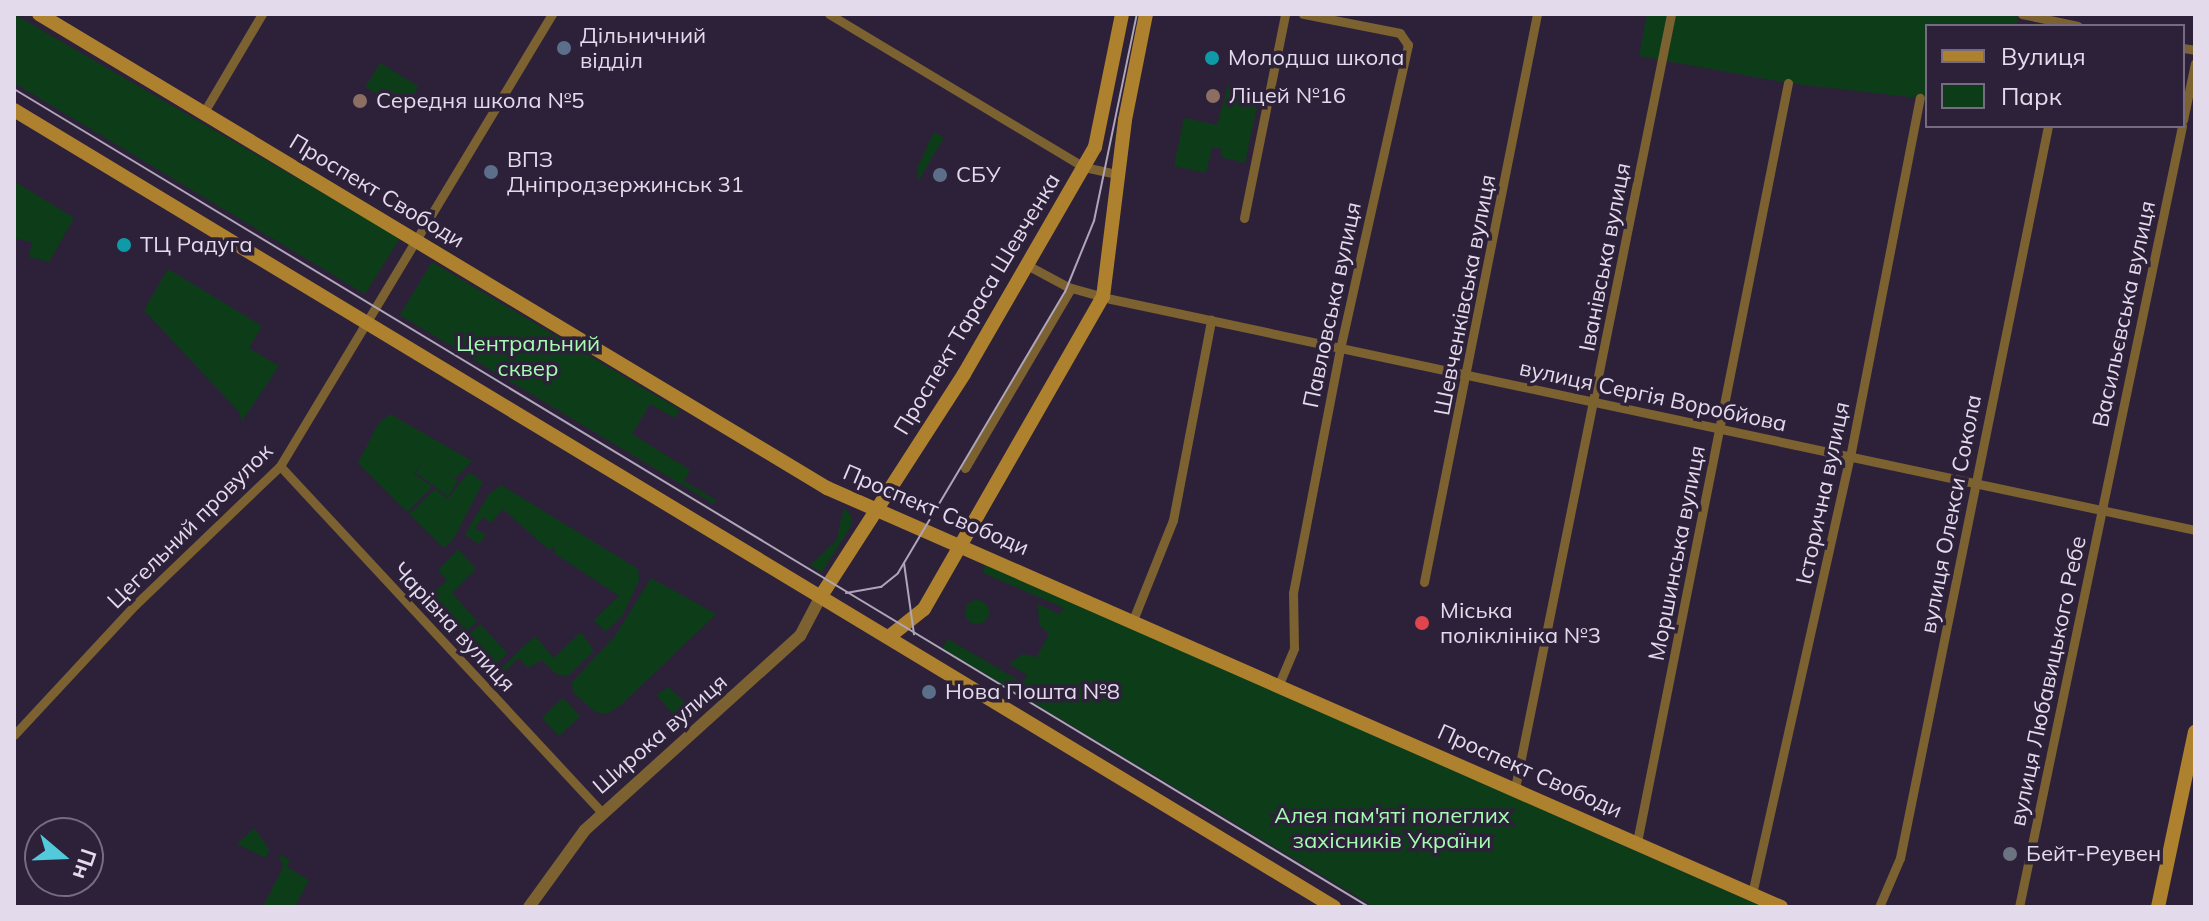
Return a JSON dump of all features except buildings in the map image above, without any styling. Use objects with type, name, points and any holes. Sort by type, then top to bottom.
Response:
[{"type":"main road","name":"Проспект Свободи","points":[[39,14],[873,511],[959,543],[1781,907]]},
{"type":"main road","name":"Проспект Тараса Шевченка","points":[[821,596],[873,511],[902,474],[1095,147],[1122,14]]},
{"type":"main road","points":[[890,636],[924,609],[959,543],[1103,297],[1118,174],[1146,14]]},
{"type":"main road","points":[[14,110],[890,636],[1334,907]]},
{"type":"main road","points":[[2158,907],[2195,732]]},
{"type":"street","points":[[204,112],[262,14]]},
{"type":"street","name":"Цегельний провулок","points":[[14,735],[135,605],[280,466],[552,14]]},
{"type":"street","points":[[829,14],[1084,167],[1118,174]]},
{"type":"street","points":[[1244,218],[1285,14]]},
{"type":"street","name":"Павловська вулиця","points":[[1279,684],[1294,648],[1293,593],[1340,349],[1408,45],[1400,33],[1303,14]]},
{"type":"street","name":"Шевченківська вулиця","points":[[1424,582],[1469,375],[1537,14]]},
{"type":"street","name":"Іванівська вулиця","points":[[1515,788],[1671,14]]},
{"type":"street","points":[[2022,14],[2072,23]]},
{"type":"street","name":"Васильєвська вулиця","points":[[2185,109],[2195,63]]},
{"type":"street","name":"Моршинська вулиця","points":[[1637,842],[1788,83]]},
{"type":"street","name":"Історична вулиця","points":[[1752,894],[1850,457],[1920,98]]},
{"type":"street","name":"вулиця Олекси Сокола","points":[[1879,907],[1900,858],[2048,128]]},
{"type":"street","name":"Васильєвська вулиця","points":[[2102,510],[2181,128]]},
{"type":"street","name":"вулиця Сергія Воробйова","points":[[1027,265],[1071,288],[1103,297],[2195,530]]},
{"type":"street","points":[[965,468],[1071,288]]},
{"type":"street","points":[[1133,620],[1173,520],[1211,320]]},
{"type":"street","name":"Чарівна вулиця","points":[[280,466],[602,812]]},
{"type":"street","name":"вулиця Любавицького Ребе","points":[[2019,907],[2102,510]]},
{"type":"street","name":"Широка вулиця","points":[[529,907],[602,812],[800,636],[821,596]]},
{"type":"green space","points":[[14,14],[400,238],[365,294],[14,83]]},
{"type":"green space","points":[[1647,14],[2018,14],[2016,24],[1925,24],[1925,99],[1788,83],[1639,56]]},
{"type":"green space","points":[[380,63],[419,86],[404,110],[366,87]]},
{"type":"green space","points":[[1228,85],[1260,92],[1245,163],[1221,157],[1222,149],[1212,147],[1206,173],[1174,166],[1184,118],[1217,125]]},
{"type":"green space","points":[[934,132],[944,138],[918,181],[917,168]]},
{"type":"green space","points":[[14,181],[74,218],[49,262],[29,257],[32,242],[14,238]]},
{"type":"green space","name":"Центральний сквер","points":[[432,262],[680,410],[675,418],[650,404],[632,434],[690,470],[684,481],[716,500],[714,504],[400,315]]},
{"type":"green space","points":[[168,269],[262,326],[249,348],[279,366],[242,421],[239,412],[144,310]]},
{"type":"green space","points":[[390,414],[472,461],[456,478],[446,472],[458,481],[448,496],[416,473],[426,457],[414,474],[432,487],[407,512],[358,463],[378,424]]},
{"type":"green space","points":[[469,472],[483,482],[453,540],[444,548],[409,514],[435,489],[448,498]]},
{"type":"green space","points":[[501,485],[638,569],[639,580],[623,615],[605,632],[594,620],[619,596],[554,553],[555,546],[549,550],[503,509],[491,523],[483,517],[475,528],[486,535],[479,544],[465,535],[488,495]]},
{"type":"green space","points":[[844,508],[852,516],[851,526],[822,572],[810,565],[836,541]]},
{"type":"green space","points":[[458,549],[476,569],[452,593],[477,621],[464,634],[429,597],[447,580],[438,570]]},
{"type":"green space","name":"Алея пам'яті полеглих захісників України","points":[[985,564],[1763,907],[1375,907],[942,648],[948,639],[1023,683],[1027,675],[1009,664],[1023,654],[1037,657],[1049,634],[1039,625],[1038,604],[1059,614],[1064,608],[983,573]]},
{"type":"green space","points":[[651,578],[716,614],[622,704],[607,714],[595,712],[573,692],[572,682],[615,636]]},
{"type":"green space","points":[[977,600],[986,603],[989,612],[986,621],[977,624],[968,621],[965,612],[968,603]]},
{"type":"green space","points":[[480,624],[507,653],[494,666],[467,636]]},
{"type":"green space","points":[[581,632],[594,651],[568,676],[556,674],[542,660],[528,668],[519,658],[502,674],[498,671],[535,636],[554,658]]},
{"type":"green space","points":[[669,687],[686,704],[674,715],[656,695]]},
{"type":"green space","points":[[563,698],[580,716],[559,736],[542,718]]},
{"type":"green space","points":[[254,828],[269,849],[266,858],[237,844]]},
{"type":"green space","points":[[279,854],[290,860],[287,867],[309,880],[295,907],[263,907],[283,867]]},
{"type":"tram line","points":[[846,593],[881,587],[898,573],[1065,292],[1094,221],[1137,14]]},
{"type":"tram line","points":[[14,89],[1369,907]]},
{"type":"tram line","points":[[904,563],[914,634]]},
{"type":"place","name":"Дільничний відділ","points":[[564,48]]},
{"type":"place","name":"Молодша школа","points":[[1212,58]]},
{"type":"place","name":"Ліцей №16","points":[[1213,96]]},
{"type":"place","name":"Середня школа №5","points":[[360,101]]},
{"type":"place","name":"ВПЗ Дніпродзержинськ 31","points":[[491,172]]},
{"type":"place","name":"СБУ","points":[[940,175]]},
{"type":"place","name":"ТЦ Радуга","points":[[124,245]]},
{"type":"place","name":"Міська поліклініка №3","points":[[1422,623]]},
{"type":"place","name":"Нова Пошта №8","points":[[929,692]]},
{"type":"place","name":"Бейт-Реувен","points":[[2010,854]]}]
